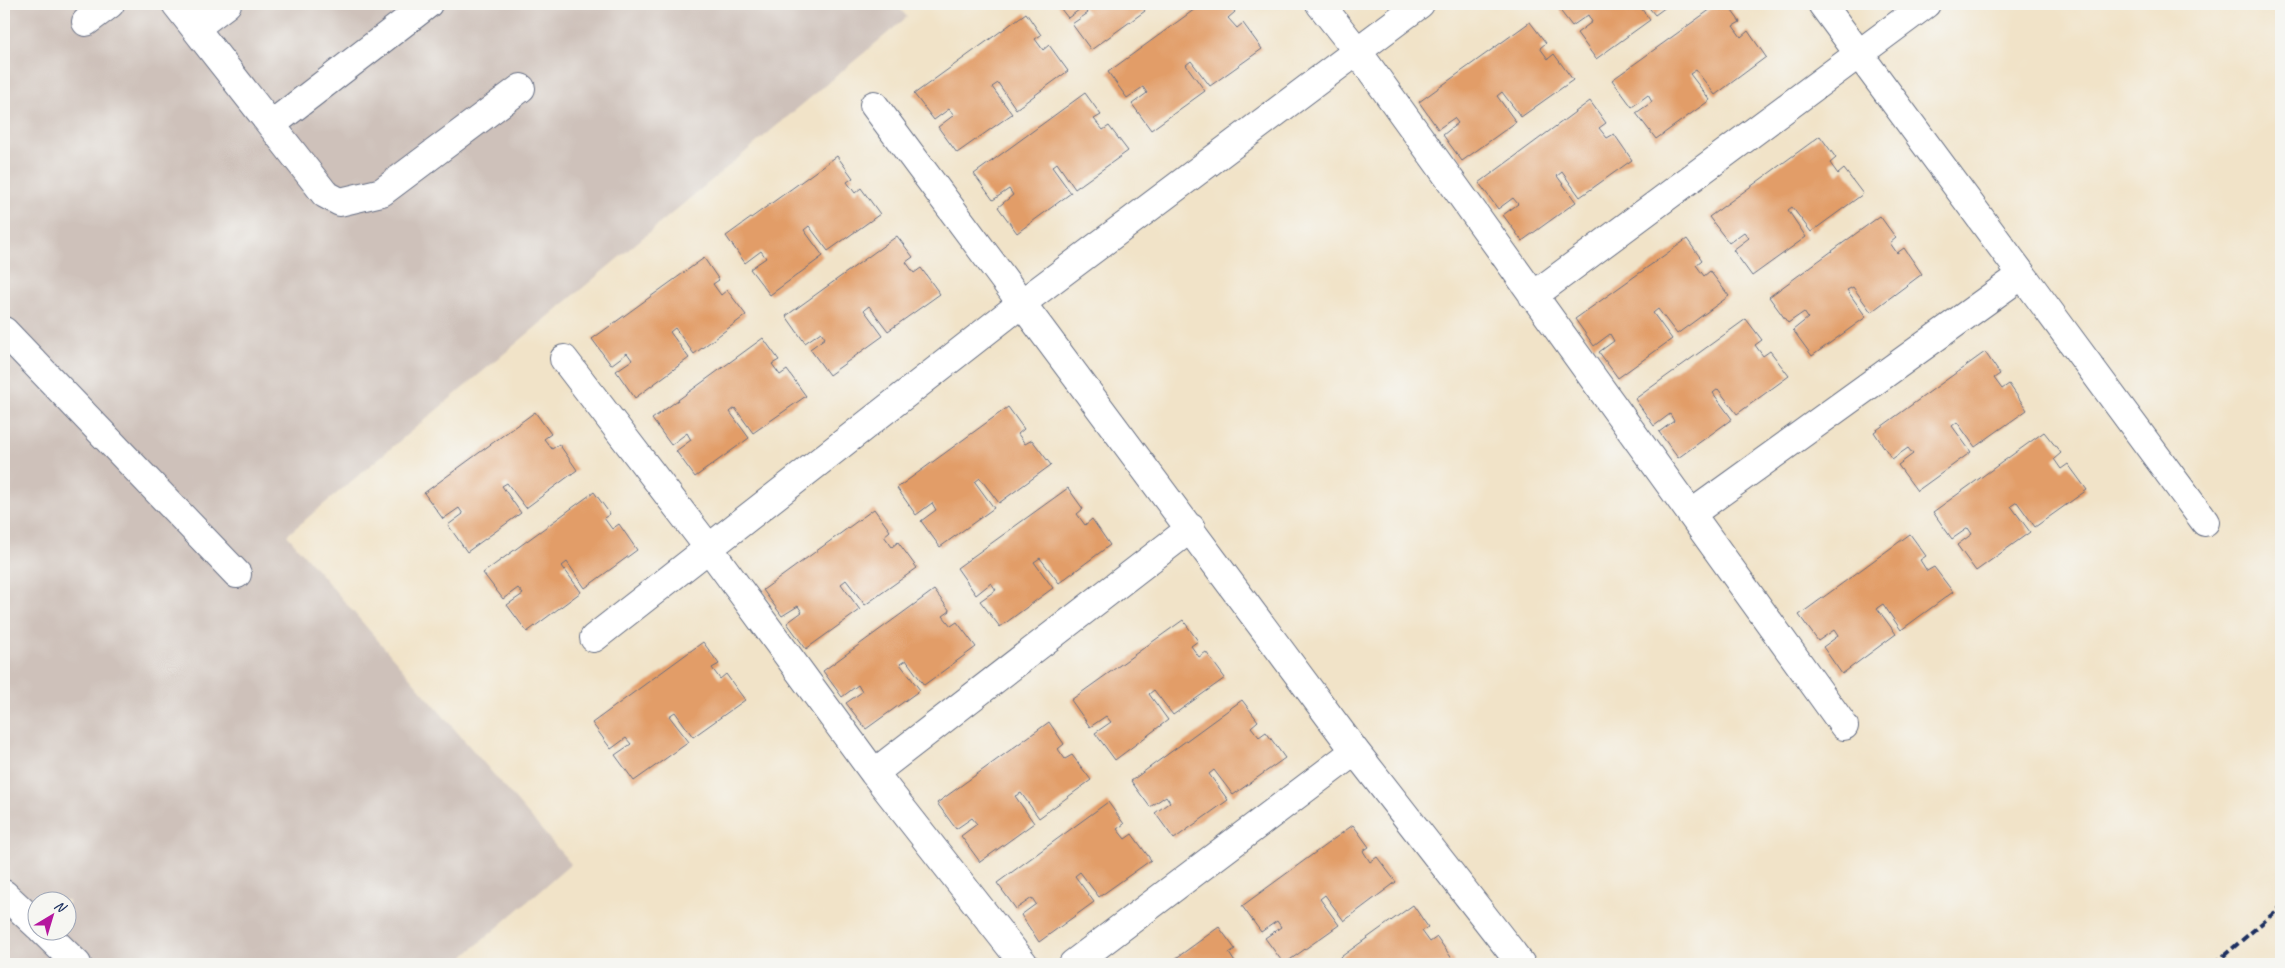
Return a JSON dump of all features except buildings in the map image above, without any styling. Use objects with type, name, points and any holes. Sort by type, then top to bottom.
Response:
[{"type":"street","points":[[86,22],[110,4]]},
{"type":"street","points":[[176,4],[326,194],[340,202],[382,192],[521,88]]},
{"type":"street","points":[[195,28],[227,4]]},
{"type":"street","points":[[271,125],[428,4]]},
{"type":"street","points":[[1320,4],[1358,52],[1844,726]]},
{"type":"street","points":[[594,638],[1022,303],[1420,4]]},
{"type":"street","points":[[1822,4],[2205,522]]},
{"type":"street","points":[[1533,296],[1860,55],[1926,4]]},
{"type":"street","points":[[874,105],[1191,528],[1355,751],[1521,964]]},
{"type":"street","points":[[1691,514],[2022,275]]},
{"type":"street","points":[[4,331],[237,574]]},
{"type":"street","points":[[564,359],[708,547],[874,773],[1024,964]]},
{"type":"street","points":[[874,773],[1191,528]]},
{"type":"street","points":[[1073,964],[1355,751]]},
{"type":"street","points":[[4,894],[28,917]]},
{"type":"street","points":[[53,940],[78,964]]},
{"type":"shaded area","points":[[4,4],[896,4],[907,17],[287,535],[571,864],[455,964],[4,964]]},
{"type":"railway","points":[[2214,964],[2281,907]]}]
